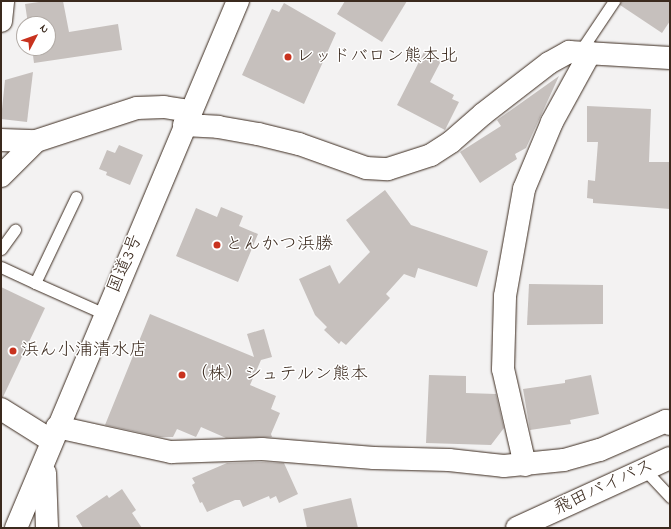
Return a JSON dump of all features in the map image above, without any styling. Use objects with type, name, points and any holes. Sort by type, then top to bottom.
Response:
[{"type":"main road","points":[[1,21],[3,1]]},
{"type":"main road","name":"国道3号","points":[[16,528],[45,464],[55,434],[105,314],[238,1]]},
{"type":"main road","points":[[1,140],[36,141],[138,108],[164,107],[187,118],[299,144],[366,168],[388,169],[431,155],[451,142],[483,114],[549,63],[569,52],[670,58]]},
{"type":"main road","points":[[525,464],[503,369],[505,296],[524,189],[552,122],[585,53]]},
{"type":"main road","points":[[1,176],[36,141]]},
{"type":"main road","points":[[1,409],[55,434],[171,452],[262,449],[374,458],[449,460],[504,466],[564,460],[600,450],[666,421],[670,424]]},
{"type":"main road","name":"飛田バイパス","points":[[517,528],[670,458]]},
{"type":"main road","points":[[45,464],[47,528]]},
{"type":"lane","points":[[585,53],[614,1]]},
{"type":"lane","points":[[35,283],[76,197]]},
{"type":"lane","points":[[1,249],[16,230]]},
{"type":"lane","points":[[1,267],[105,314]]},
{"type":"lane","points":[[645,470],[670,497]]},
{"type":"building","points":[[46,1],[63,1],[69,32],[118,24],[122,50],[34,63],[33,56],[56,56],[56,16],[27,16],[25,4]]},
{"type":"building","points":[[345,1],[407,1],[382,42],[337,14]]},
{"type":"building","points":[[621,1],[670,1],[670,21],[662,33],[620,5]]},
{"type":"building","name":"レッドバロン熊本北","points":[[284,3],[336,33],[304,104],[242,75],[272,9],[279,12]]},
{"type":"building","points":[[424,52],[441,61],[430,82],[454,95],[452,99],[459,102],[445,130],[397,105]]},
{"type":"building","points":[[33,72],[27,122],[1,119],[5,80]]},
{"type":"building","points":[[559,76],[526,148],[515,154],[517,159],[480,183],[460,152],[501,126],[497,120]]},
{"type":"building","points":[[587,106],[651,109],[649,162],[670,162],[670,209],[593,203],[593,199],[587,198],[588,180],[595,181],[598,142],[587,142]]},
{"type":"building","points":[[119,145],[143,155],[130,185],[106,175],[107,172],[99,169],[107,150],[115,153]]},
{"type":"building","points":[[385,190],[411,225],[488,251],[477,287],[418,268],[415,278],[404,274],[386,294],[390,298],[346,345],[341,341],[339,344],[324,330],[327,327],[315,315],[299,279],[330,265],[339,284],[370,252],[346,220]]},
{"type":"building","name":"とんかつ浜勝","points":[[221,207],[243,216],[239,226],[258,234],[238,282],[176,256],[196,208],[217,217]]},
{"type":"building","points":[[529,284],[603,285],[603,324],[527,325]]},
{"type":"building","name":"浜ん小浦清水店","points":[[1,287],[45,308],[3,397],[1,397]]},
{"type":"building","name":"（株）シュテルン熊本","points":[[150,314],[254,357],[247,334],[264,329],[272,357],[261,360],[250,385],[276,396],[271,409],[280,413],[271,434],[272,437],[226,438],[201,427],[196,437],[177,429],[173,437],[160,437],[105,425]]},
{"type":"building","points":[[429,375],[466,376],[466,393],[496,394],[504,428],[491,445],[426,443]]},
{"type":"building","points":[[591,375],[599,414],[570,420],[571,424],[530,430],[523,389],[565,383],[565,380]]},
{"type":"building","points":[[227,463],[284,463],[298,494],[279,503],[276,496],[270,499],[269,496],[243,507],[240,500],[235,500],[207,512],[202,502],[200,503],[192,485],[195,483],[192,478]]},
{"type":"building","points":[[122,489],[136,510],[132,513],[142,528],[83,528],[76,516],[107,495],[109,498]]},
{"type":"building","points":[[351,498],[358,528],[307,528],[303,509]]},
{"type":"place","name":"レッドバロン熊本北","points":[[288,57]]},
{"type":"place","name":"とんかつ浜勝","points":[[217,245]]},
{"type":"place","name":"浜ん小浦清水店","points":[[13,351]]},
{"type":"place","name":"（株）シュテルン熊本","points":[[182,375]]}]
